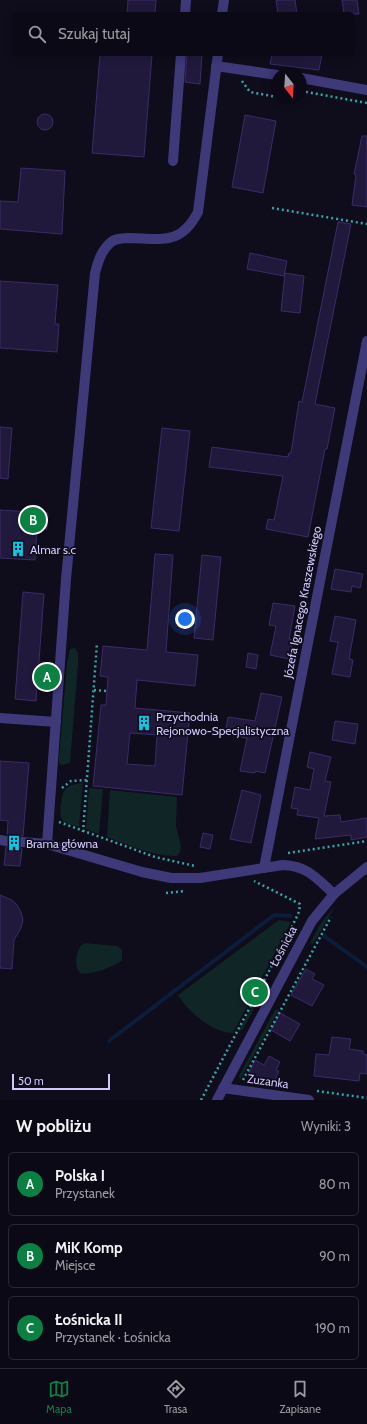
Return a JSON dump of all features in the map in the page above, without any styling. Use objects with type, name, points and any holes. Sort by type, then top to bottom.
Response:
[{"type":"street","points":[[184,12],[186,0]]},
{"type":"street","points":[[222,12],[224,0]]},
{"type":"street","points":[[173,162],[181,56]]},
{"type":"street","points":[[47,844],[66,579],[95,273],[101,254],[111,242],[122,238],[167,239],[183,233],[191,226],[198,212],[218,56]]},
{"type":"street","points":[[216,66],[271,73]]},
{"type":"street","points":[[307,79],[367,90]]},
{"type":"street","name":"Józefa Ignacego Kraszewskiego","points":[[264,868],[367,341]]},
{"type":"street","points":[[0,718],[56,722]]},
{"type":"street","points":[[22,842],[47,844],[142,872],[171,878],[200,878],[264,868],[296,866],[308,870],[334,894]]},
{"type":"street","name":"Łośnicka","points":[[218,1100],[312,921],[334,894],[367,867]]},
{"type":"street","name":"Zuzanka","points":[[223,1088],[309,1100]]},
{"type":"path","points":[[240,78],[250,92],[271,96]]},
{"type":"path","points":[[307,92],[367,103]]},
{"type":"path","points":[[272,208],[367,224]]},
{"type":"path","points":[[83,832],[97,643]]},
{"type":"path","points":[[94,690],[107,691]]},
{"type":"path","points":[[59,790],[71,781],[86,780]]},
{"type":"path","points":[[56,818],[60,824],[155,857],[199,867]]},
{"type":"path","points":[[285,854],[367,841]]},
{"type":"path","points":[[201,1100],[288,936],[299,912],[300,904],[253,881],[249,882]]},
{"type":"path","points":[[166,893],[190,890]]},
{"type":"path","points":[[242,1091],[243,1081],[326,926]]},
{"type":"green space","points":[[75,648],[78,653],[78,665],[70,763],[62,765],[59,763],[59,757],[67,663],[70,649]]},
{"type":"green space","points":[[83,783],[79,827],[63,822],[60,811],[65,790],[70,786]]},
{"type":"green space","points":[[89,788],[103,789],[99,834],[86,829]]},
{"type":"green space","points":[[110,790],[177,797],[176,826],[181,846],[180,852],[177,856],[151,853],[107,837]]},
{"type":"green space","points":[[335,906],[313,944],[310,943],[321,923]]},
{"type":"green space","points":[[279,920],[291,922],[233,1033],[225,1032],[209,1025],[182,1002],[178,995]]},
{"type":"green space","points":[[85,943],[117,946],[122,950],[122,960],[102,970],[84,974],[80,973],[77,966],[76,956],[79,948]]},
{"type":"green space","points":[[257,998],[259,999],[243,1029],[238,1032]]},
{"type":"green space","points":[[275,1010],[279,1010],[240,1080],[239,1076]]},
{"type":"building","points":[[128,0],[156,0],[155,12],[127,12]]},
{"type":"building","points":[[276,0],[295,0],[297,12],[278,12]]},
{"type":"building","points":[[342,0],[357,0],[359,14],[355,14],[355,12],[344,12]]},
{"type":"building","points":[[100,56],[152,56],[144,157],[92,153]]},
{"type":"building","points":[[187,56],[202,56],[200,84],[185,82]]},
{"type":"building","points":[[272,56],[322,56],[319,70],[270,64]]},
{"type":"building","points":[[45,114],[51,116],[53,122],[51,128],[45,130],[39,128],[37,122],[39,116]]},
{"type":"building","points":[[245,115],[276,121],[263,193],[232,187]]},
{"type":"building","points":[[362,136],[367,136],[367,207],[352,205],[356,175],[354,174]]},
{"type":"building","points":[[21,168],[65,171],[62,234],[0,229],[0,201],[18,202]]},
{"type":"building","points":[[338,222],[351,224],[315,404],[335,408],[327,449],[325,449],[308,537],[266,529],[268,519],[274,520],[283,476],[209,467],[212,447],[288,457],[289,453],[291,453],[299,401],[302,402]]},
{"type":"building","points":[[250,253],[287,261],[284,276],[247,269]]},
{"type":"building","points":[[285,273],[304,276],[300,313],[281,311]]},
{"type":"building","points":[[0,281],[58,285],[55,324],[59,324],[57,352],[0,348]]},
{"type":"building","points":[[0,427],[12,428],[8,479],[0,478]]},
{"type":"building","points":[[162,428],[190,431],[179,531],[151,528]]},
{"type":"building","points":[[0,510],[48,513],[47,529],[37,528],[35,560],[0,558]]},
{"type":"building","name":"Przychodnia Rejonowo-Specjalistyczna","points":[[155,554],[173,555],[166,652],[198,655],[195,686],[137,680],[135,708],[190,713],[182,795],[93,786],[101,705],[106,705],[108,677],[100,676],[103,646],[147,650]],"holes":[[[130,733],[157,735],[155,766],[127,764]]]},
{"type":"building","points":[[202,555],[221,557],[213,640],[194,638]]},
{"type":"building","points":[[335,569],[363,574],[360,588],[352,586],[351,592],[331,589]]},
{"type":"building","points":[[23,592],[44,594],[36,701],[15,699]]},
{"type":"building","points":[[273,603],[295,606],[289,639],[293,640],[289,659],[270,655],[276,626],[269,625]]},
{"type":"building","points":[[335,616],[356,620],[349,659],[353,660],[350,677],[332,674],[338,642],[330,641]]},
{"type":"building","points":[[248,653],[258,655],[256,669],[246,667]]},
{"type":"building","points":[[261,693],[282,697],[265,773],[240,771],[247,738],[225,734],[228,717],[255,721]]},
{"type":"building","points":[[335,721],[358,724],[355,744],[332,740]]},
{"type":"building","points":[[310,752],[331,757],[325,781],[331,782],[324,816],[340,815],[341,822],[367,818],[367,837],[351,840],[351,835],[315,839],[319,818],[297,815],[298,809],[291,808],[295,787],[310,790],[314,769],[307,767]]},
{"type":"building","points":[[0,761],[29,763],[23,836],[19,836],[16,841],[16,845],[22,849],[20,866],[4,865],[6,847],[11,845],[12,842],[10,836],[7,835],[8,821],[0,820]]},
{"type":"building","points":[[242,790],[261,795],[251,843],[230,839]]},
{"type":"building","points":[[203,833],[213,835],[210,849],[200,847]]},
{"type":"building","points":[[0,895],[12,900],[17,905],[23,920],[21,928],[14,940],[12,969],[0,968]]},
{"type":"building","points":[[306,969],[315,974],[312,979],[324,985],[312,1006],[291,995]]},
{"type":"building","points":[[280,1013],[300,1024],[290,1041],[271,1030]]},
{"type":"building","points":[[332,1037],[351,1039],[349,1049],[363,1051],[363,1054],[367,1055],[367,1074],[360,1073],[359,1081],[314,1076],[316,1054],[329,1055]]},
{"type":"building","points":[[269,1056],[280,1062],[276,1070],[279,1071],[273,1084],[250,1080],[248,1075],[255,1060],[264,1065]]},
{"type":"waterway","points":[[109,1041],[274,915],[291,916]]},
{"type":"waterway","points":[[324,936],[367,967]]},
{"type":"tunnel","points":[[6,841],[22,842]]},
{"type":"place","name":"MiK Komp","points":[[33,520]]},
{"type":"place","name":"Almar s.c","points":[[18,549]]},
{"type":"place","name":"Polska I","points":[[47,677]]},
{"type":"place","name":"Przychodnia Rejonowo-Specjalistyczna","points":[[144,723]]},
{"type":"place","name":"Brama główna","points":[[14,843]]},
{"type":"place","name":"Łośnicka II","points":[[255,992]]}]
